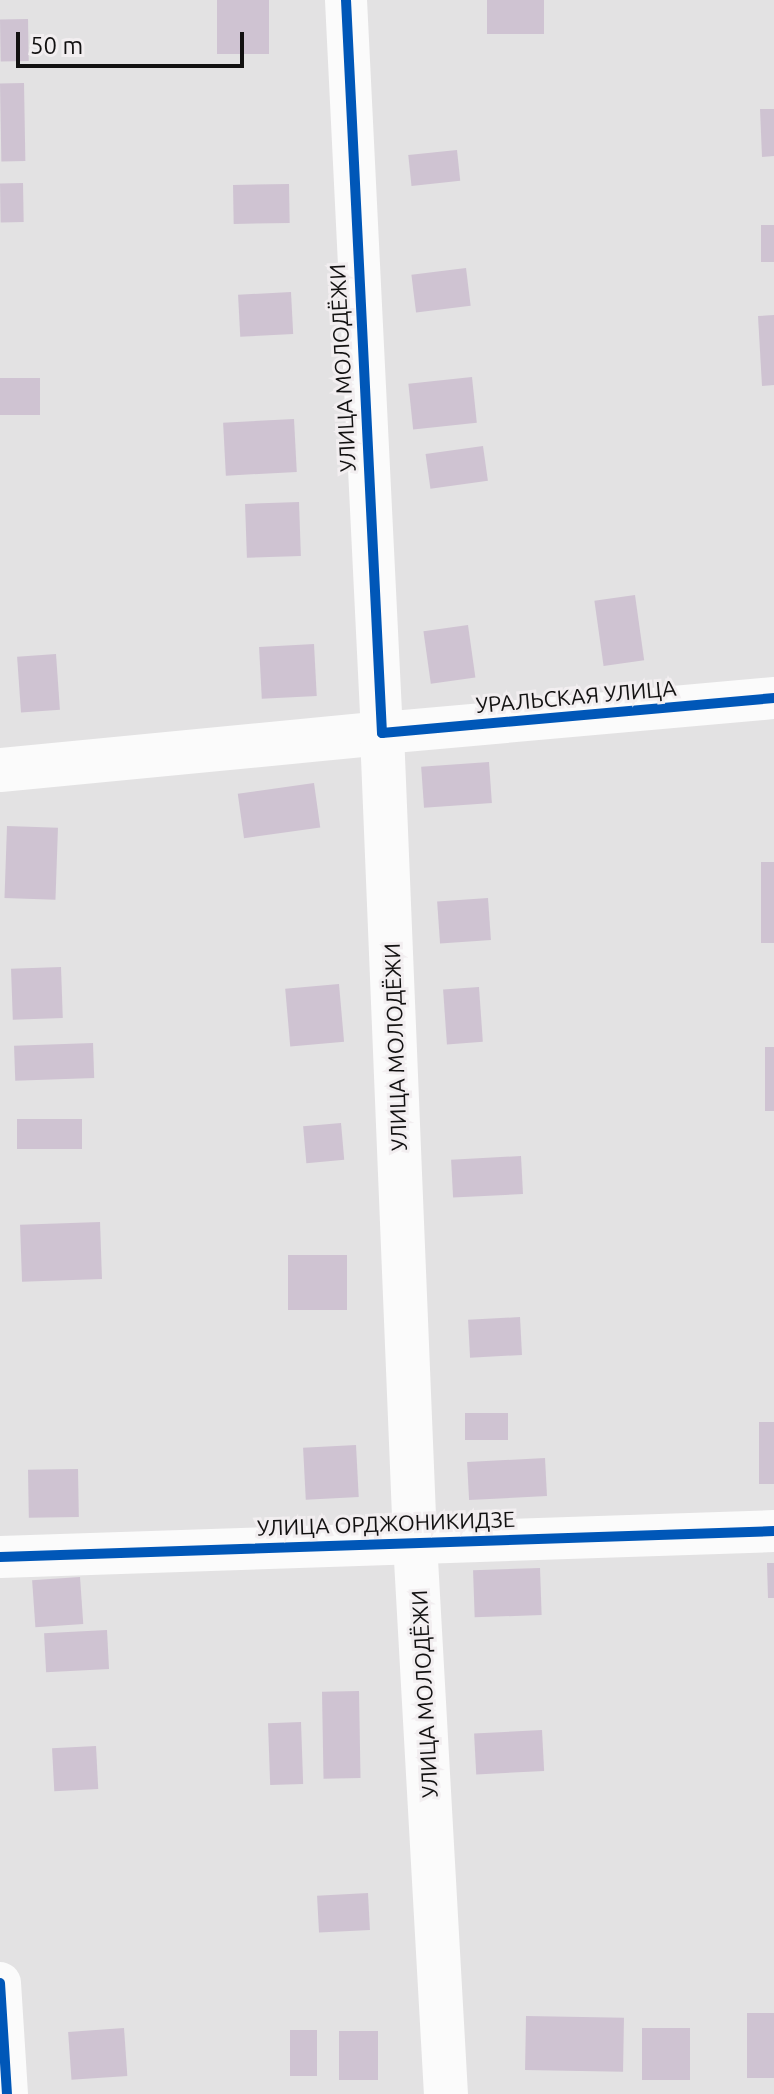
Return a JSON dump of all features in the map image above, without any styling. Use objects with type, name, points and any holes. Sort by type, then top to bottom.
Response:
[{"type":"main road","name":"УРАЛЬСКАЯ УЛИЦА","points":[[0,770],[382,733]]},
{"type":"main road","name":"УЛИЦА МОЛОДЁЖИ","points":[[382,733],[415,1542],[446,2094]]},
{"type":"street","name":"УЛИЦА МОЛОДЁЖИ","points":[[346,0],[382,733]]},
{"type":"street","name":"УРАЛЬСКАЯ УЛИЦА","points":[[382,733],[774,698]]},
{"type":"street","name":"УЛИЦА ОРДЖОНИКИДЗЕ","points":[[0,1557],[774,1531]]},
{"type":"street","points":[[0,1983],[7,2094]]},
{"type":"building","points":[[217,0],[269,0],[269,54],[217,54]]},
{"type":"building","points":[[487,0],[544,0],[544,34],[487,34]]},
{"type":"building","points":[[0,19],[28,19],[29,61],[1,61]]},
{"type":"building","points":[[0,83],[24,83],[25,161],[1,161]]},
{"type":"building","points":[[760,109],[774,109],[774,156],[762,157]]},
{"type":"building","points":[[457,150],[460,181],[412,186],[408,155]]},
{"type":"building","points":[[0,183],[23,183],[24,222],[1,222]]},
{"type":"building","points":[[289,184],[290,223],[234,224],[233,185]]},
{"type":"building","points":[[761,225],[774,225],[774,262],[761,262]]},
{"type":"building","points":[[466,268],[471,306],[416,312],[411,275]]},
{"type":"building","points":[[291,292],[293,334],[240,337],[238,295]]},
{"type":"building","points":[[774,315],[774,385],[762,386],[758,316]]},
{"type":"building","points":[[472,377],[477,423],[413,429],[408,384]]},
{"type":"building","points":[[0,378],[40,378],[40,415],[0,415]]},
{"type":"building","points":[[294,419],[297,472],[226,476],[223,423]]},
{"type":"building","points":[[483,446],[488,481],[430,489],[426,454]]},
{"type":"building","points":[[299,502],[301,556],[247,558],[245,504]]},
{"type":"building","points":[[635,595],[644,660],[604,666],[594,601]]},
{"type":"building","points":[[468,625],[475,677],[431,684],[423,631]]},
{"type":"building","points":[[314,644],[317,696],[262,699],[259,647]]},
{"type":"building","points":[[56,654],[60,710],[21,713],[17,657]]},
{"type":"building","points":[[489,762],[492,803],[424,808],[421,767]]},
{"type":"building","points":[[314,783],[320,828],[244,838],[238,794]]},
{"type":"building","points":[[7,826],[58,828],[55,900],[4,898]]},
{"type":"building","points":[[761,862],[774,862],[774,943],[761,943]]},
{"type":"building","points":[[488,898],[491,940],[440,943],[437,902]]},
{"type":"building","points":[[61,967],[63,1018],[13,1020],[11,969]]},
{"type":"building","points":[[339,984],[344,1042],[290,1046],[285,989]]},
{"type":"building","points":[[479,987],[483,1042],[447,1044],[443,990]]},
{"type":"building","points":[[93,1043],[94,1078],[15,1081],[14,1046]]},
{"type":"building","points":[[765,1047],[774,1047],[774,1111],[765,1111]]},
{"type":"building","points":[[17,1119],[82,1119],[82,1149],[17,1149]]},
{"type":"building","points":[[341,1123],[344,1160],[306,1163],[303,1126]]},
{"type":"building","points":[[521,1156],[523,1194],[453,1198],[451,1160]]},
{"type":"building","points":[[100,1222],[102,1279],[22,1282],[20,1225]]},
{"type":"building","points":[[288,1255],[347,1255],[347,1310],[288,1310]]},
{"type":"building","points":[[520,1317],[522,1355],[470,1358],[468,1320]]},
{"type":"building","points":[[465,1413],[508,1413],[508,1440],[465,1440]]},
{"type":"building","points":[[759,1422],[774,1422],[774,1484],[759,1484]]},
{"type":"building","points":[[356,1445],[359,1497],[306,1500],[303,1448]]},
{"type":"building","points":[[545,1458],[547,1496],[469,1500],[467,1462]]},
{"type":"building","points":[[78,1469],[79,1517],[29,1518],[28,1470]]},
{"type":"building","points":[[767,1563],[774,1563],[774,1598],[768,1598]]},
{"type":"building","points":[[540,1568],[542,1615],[475,1617],[473,1570]]},
{"type":"building","points":[[80,1577],[83,1624],[35,1627],[32,1580]]},
{"type":"building","points":[[107,1630],[109,1669],[46,1672],[44,1633]]},
{"type":"building","points":[[359,1691],[361,1778],[324,1779],[322,1692]]},
{"type":"building","points":[[301,1722],[303,1784],[270,1785],[268,1723]]},
{"type":"building","points":[[542,1730],[544,1771],[476,1775],[474,1734]]},
{"type":"building","points":[[96,1746],[98,1789],[54,1791],[52,1748]]},
{"type":"building","points":[[368,1893],[370,1930],[319,1933],[317,1896]]},
{"type":"building","points":[[747,2013],[774,2013],[774,2078],[747,2078]]},
{"type":"building","points":[[526,2016],[624,2018],[623,2072],[525,2070]]},
{"type":"building","points":[[124,2028],[127,2076],[71,2080],[68,2032]]},
{"type":"building","points":[[642,2028],[690,2028],[690,2080],[642,2080]]},
{"type":"building","points":[[290,2030],[317,2030],[317,2076],[290,2076]]},
{"type":"building","points":[[339,2031],[378,2031],[378,2080],[339,2080]]},
{"type":"cycle path","points":[[346,0],[382,733],[774,698]]},
{"type":"cycle path","points":[[0,1557],[774,1531]]},
{"type":"cycle path","points":[[0,1983],[7,2094]]}]
